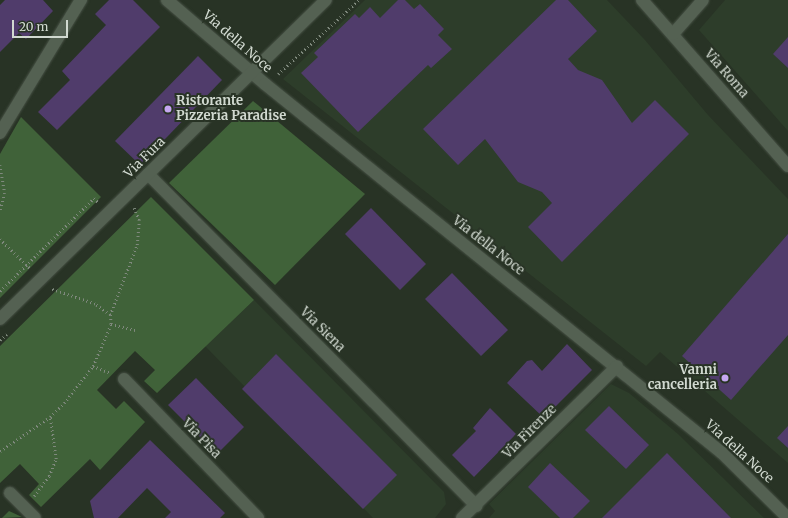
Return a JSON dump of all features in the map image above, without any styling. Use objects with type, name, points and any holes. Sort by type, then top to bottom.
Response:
[{"type":"street","points":[[0,133],[81,0]]},
{"type":"street","name":"Via della Noce","points":[[167,0],[265,84],[617,366],[722,453],[786,515]]},
{"type":"street","name":"Via Fura","points":[[0,319],[326,0]]},
{"type":"street","name":"Via Roma","points":[[642,0],[788,166]]},
{"type":"street","points":[[673,34],[703,0]]},
{"type":"street","name":"Via Siena","points":[[148,174],[476,506]]},
{"type":"street","name":"Via Firenze","points":[[462,518],[476,506],[617,366]]},
{"type":"street","name":"Via Pisa","points":[[124,379],[258,518]]},
{"type":"street","points":[[10,493],[36,518]]},
{"type":"path","points":[[265,84],[359,0]]},
{"type":"path","points":[[0,165],[5,194],[0,212]]},
{"type":"path","points":[[0,291],[94,198],[110,212]]},
{"type":"path","points":[[0,451],[50,417],[93,366],[111,324],[110,315],[137,246],[139,220],[134,208]]},
{"type":"path","points":[[0,239],[53,291],[95,304],[110,315]]},
{"type":"path","points":[[111,324],[135,330]]},
{"type":"path","points":[[24,506],[45,484],[53,467],[56,449],[50,417]]},
{"type":"shaded area","points":[[365,0],[607,0],[645,40],[708,115],[788,199],[788,463],[660,352],[646,366],[283,79]]},
{"type":"shaded area","points":[[725,0],[788,0],[788,131],[699,30]]},
{"type":"shaded area","points":[[254,300],[444,492],[446,504],[435,518],[373,518],[205,346]]},
{"type":"shaded area","points":[[611,384],[629,393],[678,434],[764,518],[489,518],[495,511],[489,504]]},
{"type":"green space","points":[[253,101],[365,194],[275,285],[169,183]]},
{"type":"green space","points":[[21,117],[101,197],[0,298],[0,154]]},
{"type":"green space","points":[[151,197],[254,300],[157,393],[144,381],[155,370],[135,351],[97,390],[116,409],[124,401],[145,422],[100,470],[90,459],[41,507],[29,495],[39,484],[20,464],[0,483],[0,346]]},
{"type":"green space","points":[[9,511],[22,517],[2,518]]},
{"type":"building","points":[[5,0],[43,0],[53,11],[26,39],[19,33],[0,52],[0,5]]},
{"type":"building","points":[[109,0],[133,0],[160,27],[57,130],[38,112],[70,80],[62,71],[106,25],[95,14]]},
{"type":"building","points":[[398,0],[405,0],[414,9],[420,4],[444,29],[438,35],[452,49],[431,68],[428,65],[358,132],[301,73],[318,57],[314,53],[355,14],[359,18],[370,7],[380,18]]},
{"type":"building","points":[[556,0],[568,0],[597,31],[568,59],[578,70],[602,80],[632,123],[655,100],[689,134],[562,262],[528,227],[552,203],[542,192],[518,182],[485,139],[458,165],[423,129]]},
{"type":"building","points":[[788,37],[788,68],[773,54]]},
{"type":"building","points":[[198,56],[222,80],[140,165],[115,141]]},
{"type":"building","points":[[371,208],[426,264],[400,290],[345,234]]},
{"type":"building","points":[[788,234],[788,335],[731,400],[682,356]]},
{"type":"building","points":[[452,273],[508,330],[481,356],[425,299]]},
{"type":"building","points":[[567,344],[592,370],[544,418],[507,383],[527,361],[532,360],[542,371]]},
{"type":"building","points":[[276,354],[397,475],[363,509],[242,389]]},
{"type":"building","points":[[196,378],[244,427],[217,454],[168,405]]},
{"type":"building","points":[[609,406],[649,445],[626,469],[585,430]]},
{"type":"building","points":[[490,408],[516,434],[474,477],[452,455],[476,431],[473,428]]},
{"type":"building","points":[[788,426],[788,448],[777,438]]},
{"type":"building","points":[[150,440],[225,513],[220,518],[165,518],[171,512],[147,488],[118,518],[94,518],[90,501]]},
{"type":"building","points":[[667,453],[731,518],[602,518]]},
{"type":"building","points":[[550,463],[590,501],[573,518],[560,518],[528,487]]},
{"type":"place","name":"Ristorante Pizzeria Paradise","points":[[168,109]]},
{"type":"place","name":"Vanni cancelleria","points":[[725,378]]}]
